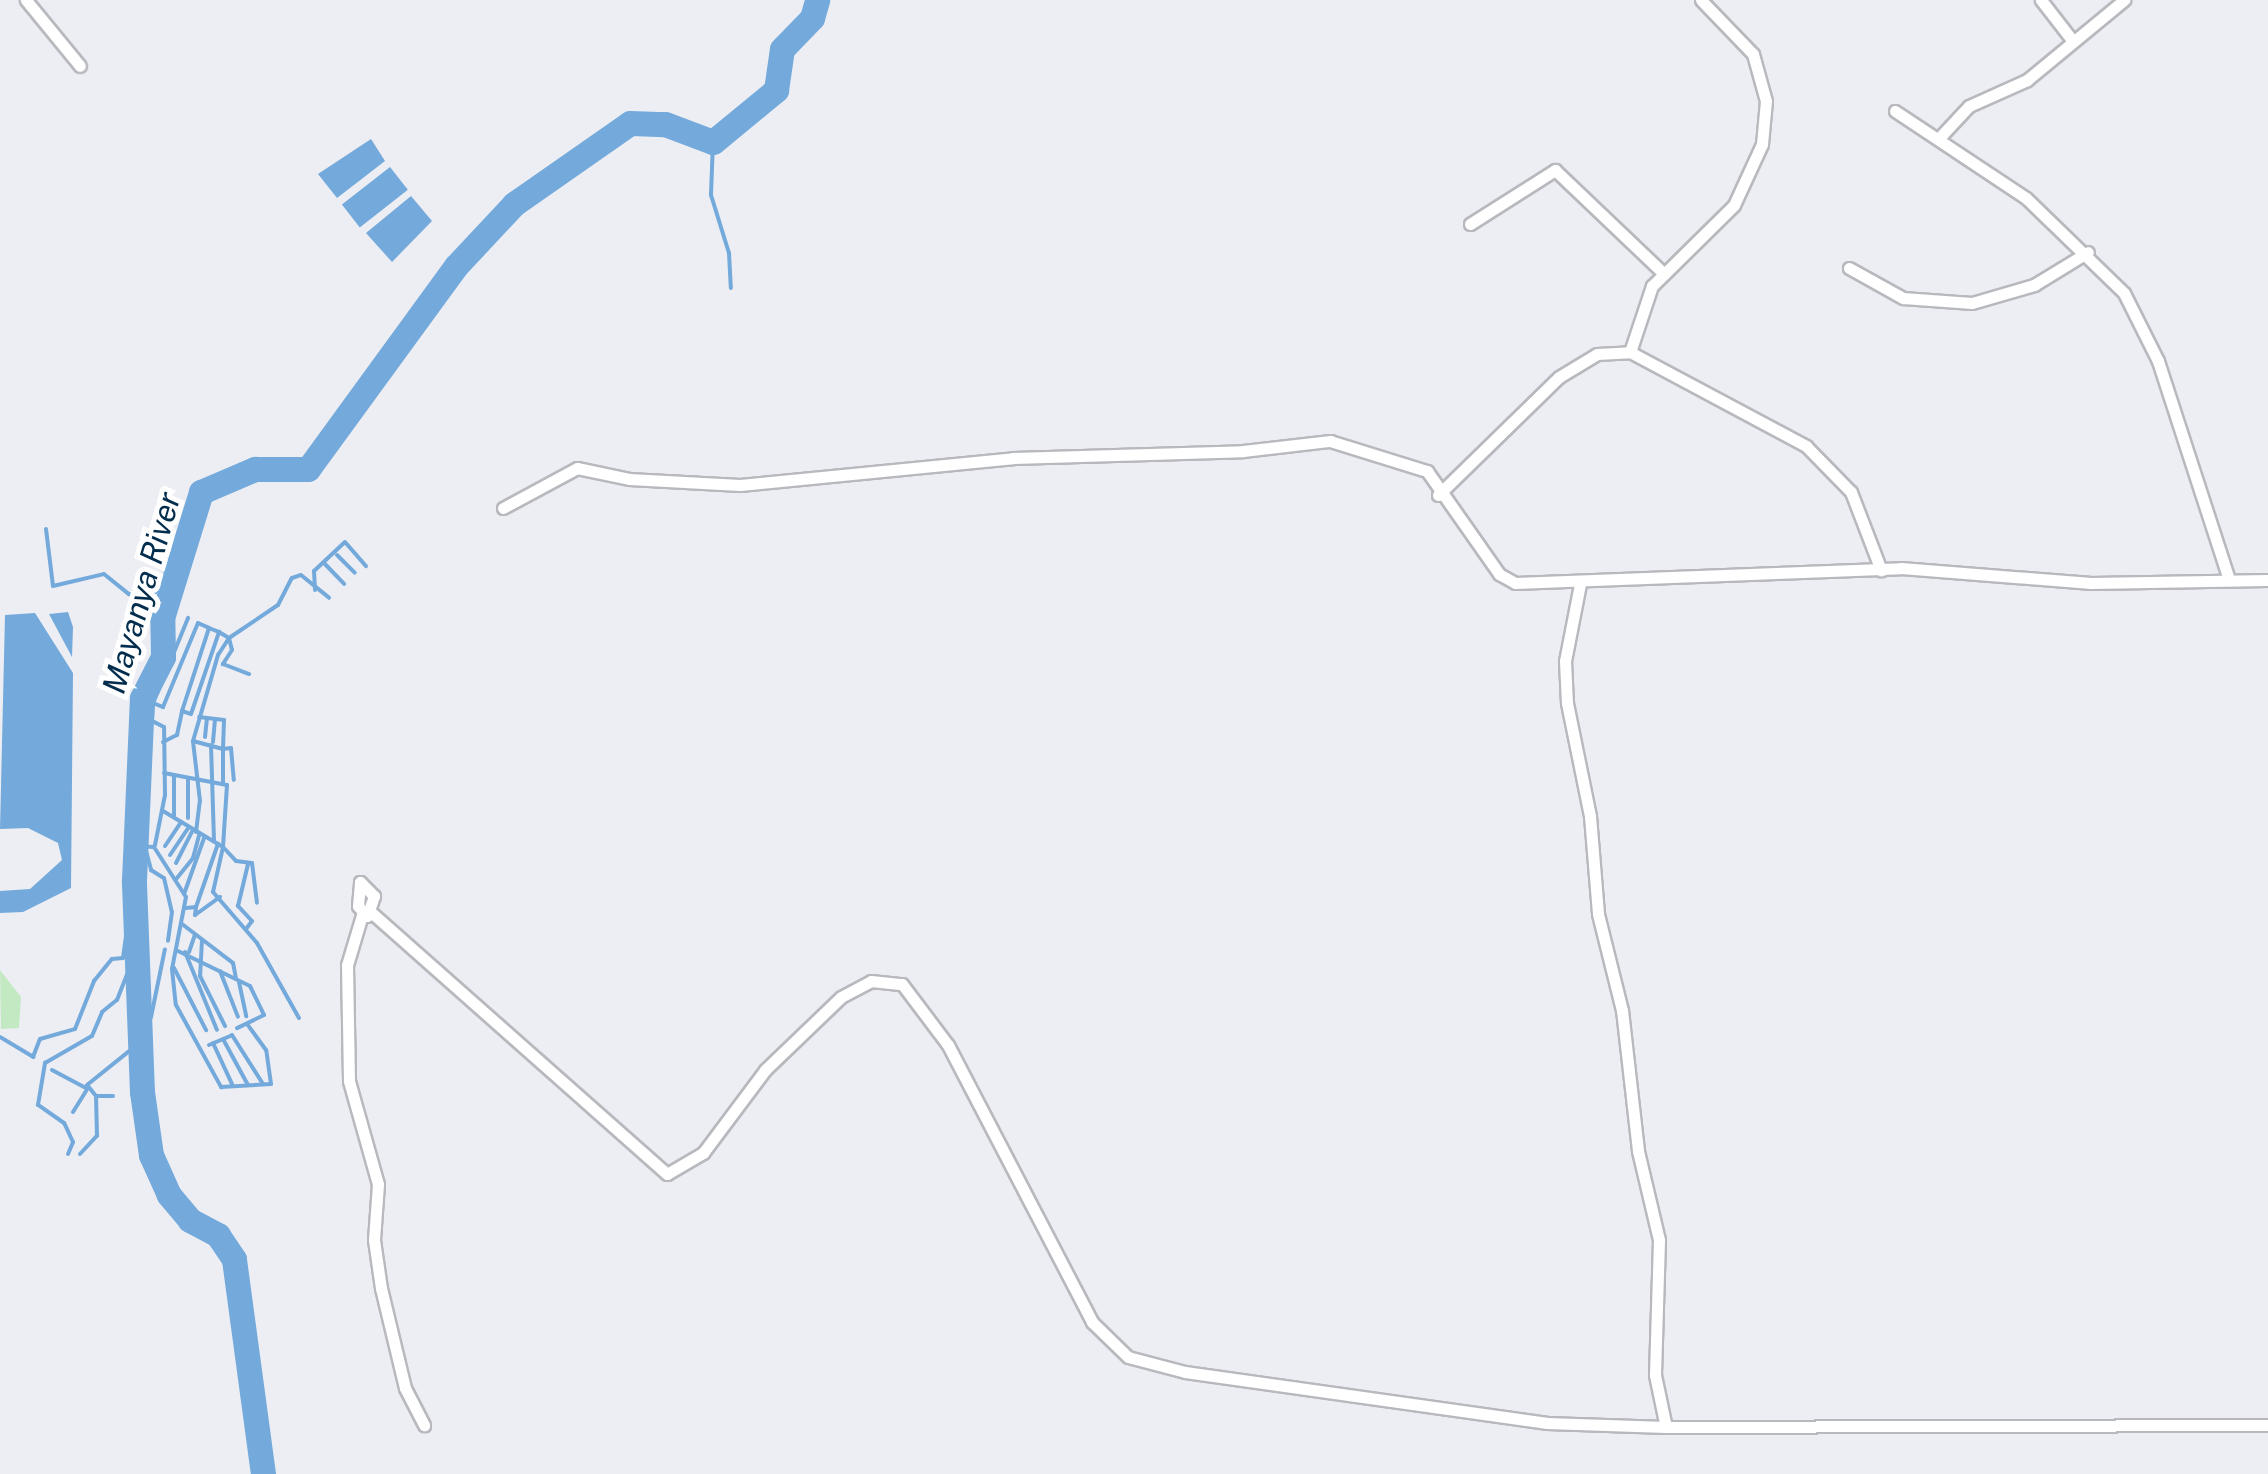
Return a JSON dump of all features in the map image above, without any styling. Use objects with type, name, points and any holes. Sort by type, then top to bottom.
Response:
[{"type":"street","points":[[26,0],[80,66]]},
{"type":"street","points":[[1630,352],[1643,303],[1663,272],[1734,204],[1762,144],[1766,101],[1753,54],[1701,0]]},
{"type":"street","points":[[2041,0],[2072,40]]},
{"type":"street","points":[[1940,138],[1969,106],[2028,80],[2124,0]]},
{"type":"street","points":[[1896,111],[2026,198],[2088,252],[2124,293],[2158,361],[2229,580]]},
{"type":"street","points":[[1470,224],[1555,170],[1663,272]]},
{"type":"street","points":[[1848,268],[1903,298],[1972,303],[2013,294],[2088,252]]},
{"type":"street","points":[[1438,495],[1571,368],[1610,350],[1630,352],[1806,446],[1852,492],[1881,570]]},
{"type":"street","points":[[503,508],[577,468],[628,479],[740,485],[1014,458],[1243,451],[1330,441],[1427,471],[1438,495],[1499,574],[1515,583],[1580,584],[1672,574],[1881,570],[2091,583],[2268,580]]},
{"type":"street","points":[[1580,584],[1565,661],[1567,703],[1658,1240],[1654,1375],[1666,1427]]},
{"type":"street","points":[[424,1426],[405,1388],[380,1288],[374,1240],[378,1184],[349,1082],[347,965],[367,914],[667,1174],[703,1153],[765,1070],[841,997],[871,981],[902,984],[918,998],[948,1045],[1092,1322],[1128,1357],[1185,1372],[1547,1423],[1666,1427],[2268,1425]]},
{"type":"green space","points":[[0,970],[21,997],[19,1028],[1,1029]]},
{"type":"water","points":[[371,139],[385,161],[337,198],[318,174]]},
{"type":"water","points":[[390,167],[408,190],[360,227],[342,205]]},
{"type":"water","points":[[411,196],[432,221],[392,262],[366,233]]},
{"type":"water","points":[[68,612],[73,627],[72,657],[49,614]]},
{"type":"water","points":[[35,613],[73,673],[71,888],[23,912],[0,913],[0,891],[30,889],[62,860],[58,843],[28,828],[0,829],[5,615]]},
{"type":"waterway","name":"Mayanya River","points":[[263,1474],[234,1259],[218,1235],[190,1220],[169,1195],[151,1155],[142,1092],[134,880],[142,698],[163,657],[162,618],[201,492],[255,469],[308,469],[456,266],[514,204],[630,123],[665,124],[713,142],[776,90],[782,49],[812,18],[817,0]]},
{"type":"waterway","points":[[713,142],[711,195],[729,253],[731,288]]},
{"type":"waterway","points":[[46,529],[53,586],[104,574],[129,594],[149,599],[174,572]]},
{"type":"waterway","points":[[315,590],[314,571],[345,542],[366,566]]},
{"type":"waterway","points":[[337,555],[355,573]]},
{"type":"waterway","points":[[324,563],[344,584]]},
{"type":"waterway","points":[[196,832],[200,801],[193,741],[218,655],[229,638],[278,605],[292,578],[301,575],[329,598]]},
{"type":"waterway","points":[[154,701],[188,618]]},
{"type":"waterway","points":[[155,845],[165,795],[164,727],[152,721],[153,703],[163,707],[198,623],[209,628]]},
{"type":"waterway","points":[[182,711],[209,628],[219,632]]},
{"type":"waterway","points":[[163,742],[177,735],[182,711],[191,714],[219,632],[229,638],[232,650],[223,664],[249,674]]},
{"type":"waterway","points":[[193,741],[223,749],[224,720],[199,717]]},
{"type":"waterway","points":[[205,737],[207,718]]},
{"type":"waterway","points":[[213,742],[215,719]]},
{"type":"waterway","points":[[211,745],[214,841]]},
{"type":"waterway","points":[[223,784],[223,749],[231,748],[234,780]]},
{"type":"waterway","points":[[164,773],[227,785],[223,847],[236,861],[252,863],[257,903]]},
{"type":"waterway","points":[[174,776],[174,816]]},
{"type":"waterway","points":[[188,778],[188,818]]},
{"type":"waterway","points":[[163,811],[223,847],[213,892],[257,943],[299,1018]]},
{"type":"waterway","points":[[165,846],[181,822]]},
{"type":"waterway","points":[[170,855],[189,827]]},
{"type":"waterway","points":[[176,863],[192,832]]},
{"type":"waterway","points":[[177,878],[193,858],[199,835]]},
{"type":"waterway","points":[[184,894],[204,838]]},
{"type":"waterway","points":[[196,907],[218,844]]},
{"type":"waterway","points":[[136,846],[154,847],[186,897],[172,969],[176,1005],[221,1087],[271,1084],[266,1050],[247,1024]]},
{"type":"waterway","points":[[145,847],[151,870],[164,878],[172,912],[168,941]]},
{"type":"waterway","points":[[246,929],[252,921],[238,906],[248,864]]},
{"type":"waterway","points":[[186,908],[196,907],[195,915],[220,897]]},
{"type":"waterway","points":[[0,1037],[33,1057],[40,1039],[75,1029],[94,981],[112,959],[123,958],[129,914]]},
{"type":"waterway","points":[[182,924],[233,963],[236,978]]},
{"type":"waterway","points":[[189,952],[195,935]]},
{"type":"waterway","points":[[202,940],[200,976],[225,1026]]},
{"type":"waterway","points":[[143,1019],[151,1017],[165,949]]},
{"type":"waterway","points":[[178,951],[250,986],[264,1015],[237,1028]]},
{"type":"waterway","points":[[185,952],[217,1030]]},
{"type":"waterway","points":[[68,1154],[73,1142],[64,1123],[38,1105],[45,1063],[92,1036],[102,1012],[117,1000],[135,954]]},
{"type":"waterway","points":[[174,968],[206,1030]]},
{"type":"waterway","points":[[220,971],[238,1017]]},
{"type":"waterway","points":[[239,982],[246,1016]]},
{"type":"waterway","points":[[209,1045],[232,1035],[263,1084]]},
{"type":"waterway","points":[[223,1039],[248,1085]]},
{"type":"waterway","points":[[113,1096],[96,1096],[87,1085],[143,1040]]},
{"type":"waterway","points":[[213,1043],[232,1084]]},
{"type":"waterway","points":[[52,1070],[87,1089]]},
{"type":"waterway","points":[[73,1112],[86,1091]]},
{"type":"waterway","points":[[80,1154],[97,1136],[96,1096]]}]
